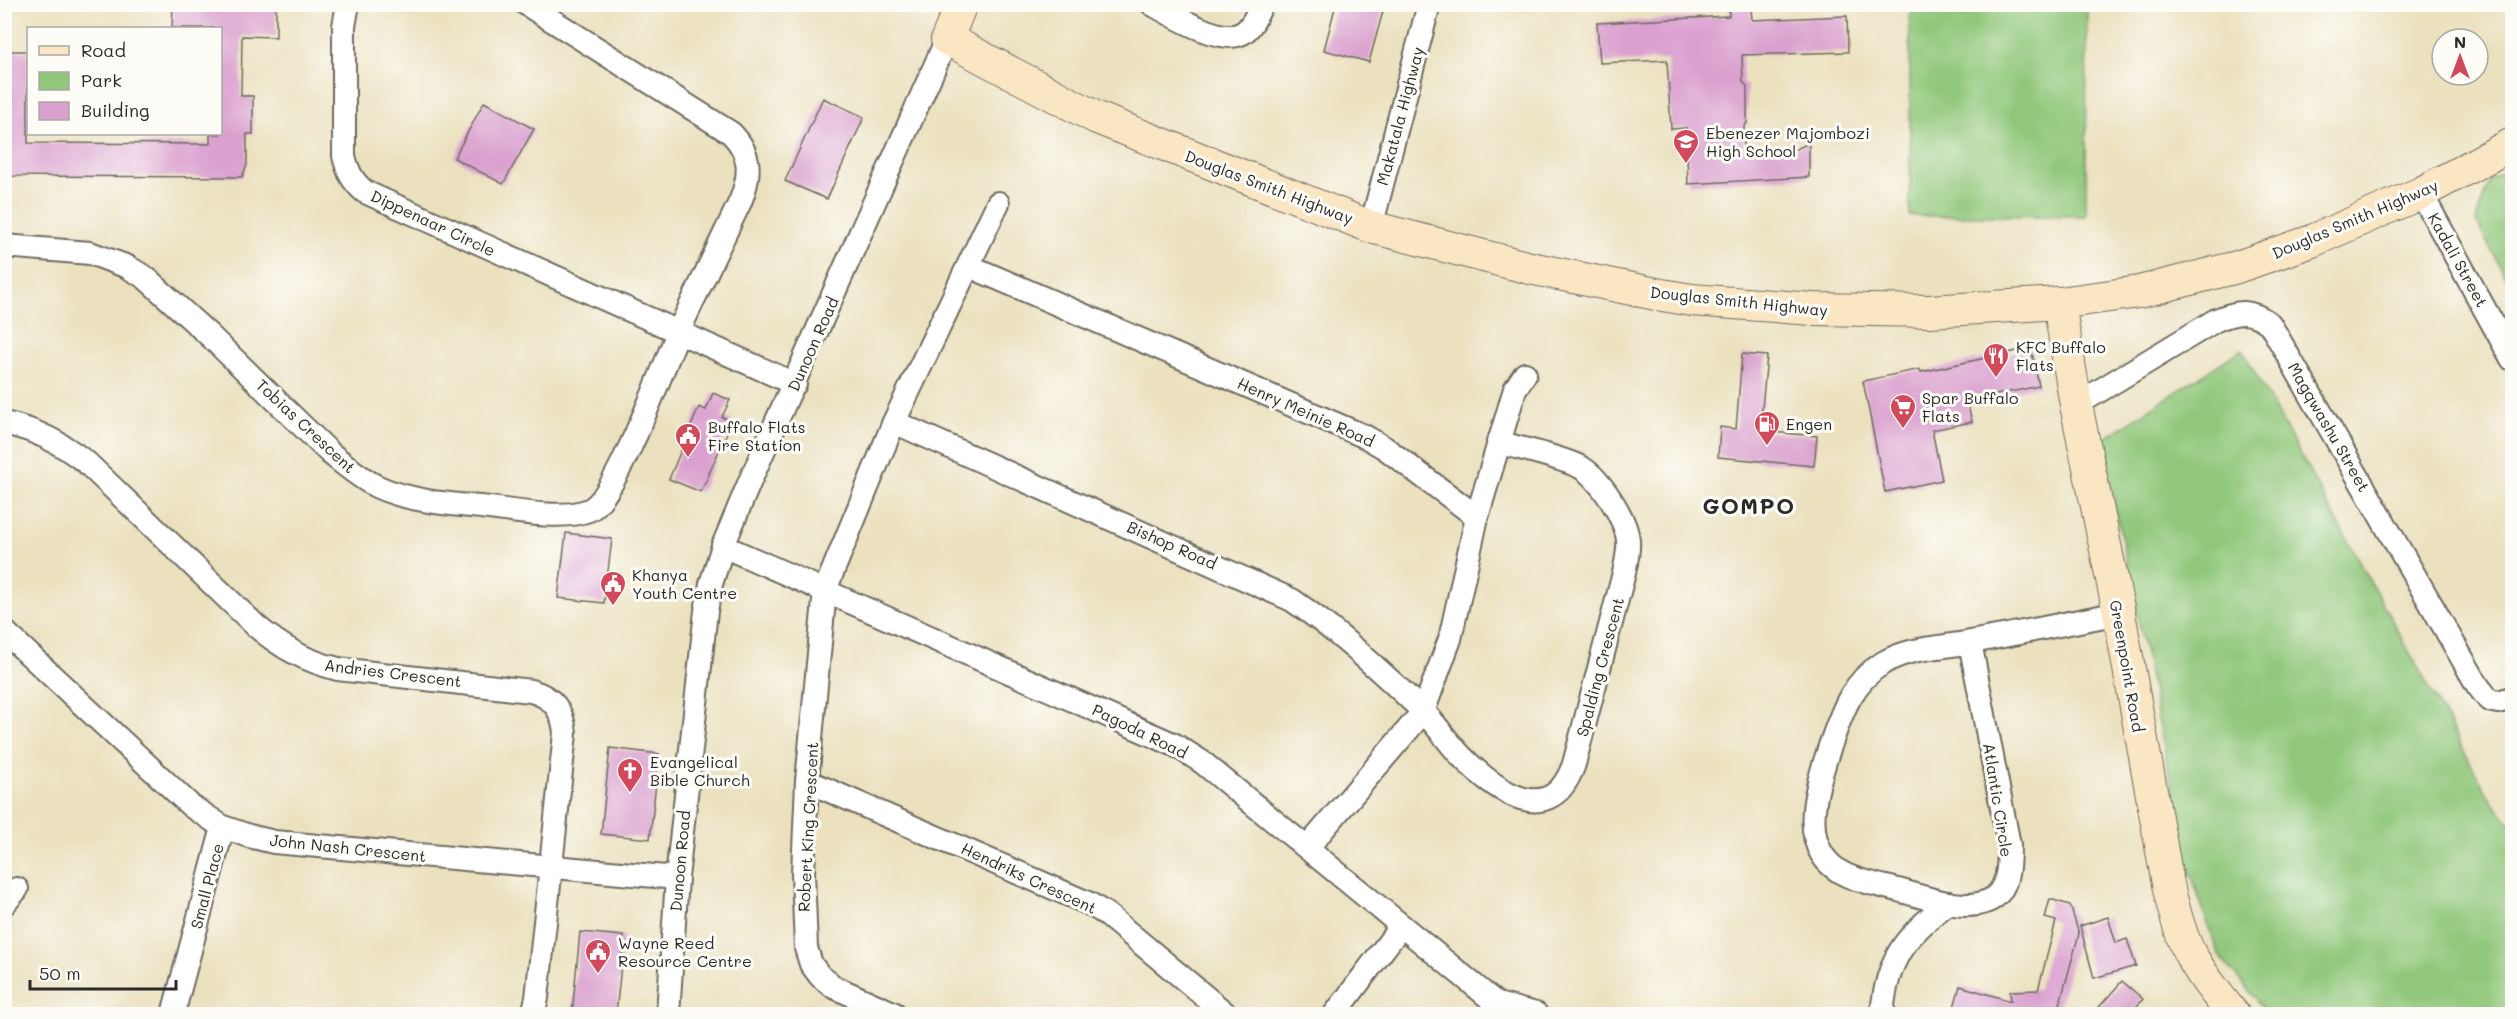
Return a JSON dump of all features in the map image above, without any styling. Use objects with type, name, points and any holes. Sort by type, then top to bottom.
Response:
[{"type":"street","name":"Dippenaar Circle","points":[[348,4],[344,26],[343,127],[344,156],[348,172],[354,183],[379,200],[795,384]]},
{"type":"street","points":[[526,4],[731,133],[741,143],[747,156],[749,171],[746,188],[678,333]]},
{"type":"street","name":"Dunoon Road","points":[[668,1014],[677,878],[706,611],[711,584],[723,546],[750,481],[795,384],[961,4]]},
{"type":"street","points":[[1152,4],[1206,31],[1233,36],[1244,33],[1262,4]]},
{"type":"street","name":"Makatala Highway","points":[[1371,227],[1429,4]]},
{"type":"street","name":"Douglas Smith Highway","points":[[947,39],[1097,118],[1371,227],[1530,268],[1692,300],[1848,311],[1930,311],[2059,303],[2139,292],[2237,267],[2312,241],[2421,193],[2512,144]]},
{"type":"street","name":"Kadali Street","points":[[2421,193],[2512,359]]},
{"type":"street","points":[[825,590],[894,422],[998,203]]},
{"type":"street","name":"Tobias Crescent","points":[[4,246],[90,253],[128,267],[146,278],[210,336],[330,453],[351,470],[387,490],[461,506],[551,514],[577,513],[590,510],[599,504],[626,455],[678,333]]},
{"type":"street","name":"Henry Meinie Road","points":[[969,266],[1366,437],[1385,448],[1478,517]]},
{"type":"street","name":"Greenpoint Road","points":[[2059,303],[2076,405],[2119,613],[2159,845],[2177,919],[2189,951],[2206,979],[2233,1014]]},
{"type":"street","name":"Magqwashu Street","points":[[2076,405],[2216,320],[2231,314],[2246,312],[2259,316],[2270,324],[2478,686],[2489,700],[2498,702],[2512,698]]},
{"type":"street","points":[[1308,847],[1423,712],[1450,639],[1498,442],[1515,389],[1526,374]]},
{"type":"street","name":"Bishop Road","points":[[894,422],[1292,600],[1316,616],[1423,712]]},
{"type":"street","name":"Andries Crescent","points":[[4,423],[45,435],[64,445],[87,463],[256,626],[277,644],[295,654],[313,663],[338,669],[531,691],[552,700],[564,722],[565,734],[552,867]]},
{"type":"street","name":"Spalding Crescent","points":[[1423,712],[1461,755],[1504,791],[1531,800],[1546,800],[1560,792],[1569,779],[1624,573],[1628,541],[1625,529],[1604,489],[1592,475],[1580,466],[1498,442]]},
{"type":"street","name":"Pagoda Road","points":[[723,546],[1175,745],[1202,762],[1308,847],[1496,1009],[1536,1014]]},
{"type":"street","name":"Robert King Crescent","points":[[825,590],[807,781],[803,916],[806,948],[811,964],[820,976],[834,987],[895,1014]]},
{"type":"street","name":"Atlantic Circle","points":[[1970,642],[2009,845],[2007,876],[2001,891],[1989,901],[1972,905],[1948,903],[1846,874],[1830,864],[1818,849],[1813,806],[1818,783],[1845,703],[1861,680],[1884,662],[1910,651],[1970,642],[2119,613]]},
{"type":"street","name":"John Nash Crescent","points":[[4,631],[172,790],[223,827],[274,842],[677,878]]},
{"type":"street","name":"Hendriks Crescent","points":[[807,781],[1090,904],[1106,914],[1226,1014]]},
{"type":"street","name":"Small Place","points":[[173,1014],[223,827]]},
{"type":"street","points":[[533,1014],[537,998],[552,867]]},
{"type":"street","points":[[1882,1014],[1894,961],[1905,941],[1920,924],[1948,903]]},
{"type":"street","points":[[1335,1014],[1401,926]]},
{"type":"green space","points":[[1910,5],[2087,5],[2086,216],[1910,216]]},
{"type":"green space","points":[[2512,167],[2512,289],[2476,221],[2489,180]]},
{"type":"green space","points":[[2242,349],[2491,800],[2512,825],[2512,1014],[2268,1014],[2218,954],[2187,862],[2102,440]]},
{"type":"building","points":[[173,4],[276,4],[276,37],[242,36],[241,96],[253,96],[253,134],[247,134],[247,165],[242,177],[6,176],[4,51],[27,51],[28,143],[210,144],[210,135],[222,135],[222,27],[172,27]]},
{"type":"building","points":[[1336,4],[1385,4],[1369,62],[1324,50]]},
{"type":"building","points":[[1751,8],[1752,20],[1847,16],[1848,52],[1742,55],[1743,82],[1747,86],[1744,150],[1796,149],[1809,143],[1809,177],[1688,184],[1686,128],[1671,129],[1667,60],[1600,63],[1597,23],[1729,16],[1729,9]]},
{"type":"building","points":[[823,98],[864,117],[827,199],[785,181]]},
{"type":"building","points":[[484,102],[534,129],[503,184],[454,158]]},
{"type":"building","points":[[2031,348],[2039,386],[1967,401],[1972,422],[1932,430],[1942,480],[1885,492],[1863,381],[1920,369],[1921,372]]},
{"type":"building","name":"Engen","points":[[1742,354],[1767,356],[1760,431],[1817,436],[1814,466],[1718,457],[1720,427],[1736,429]]},
{"type":"building","points":[[713,393],[730,400],[722,417],[732,421],[701,492],[669,479],[699,407],[706,410]]},
{"type":"building","points":[[566,533],[612,539],[604,603],[558,598]]},
{"type":"building","name":"Evangelical Bible Church","points":[[610,748],[659,754],[650,839],[601,834]]},
{"type":"building","points":[[2050,899],[2070,905],[2079,934],[2057,1014],[1952,1014],[1960,986],[2011,1001],[2010,991],[2038,990],[2056,921],[2045,918]]},
{"type":"building","points":[[2108,917],[2116,943],[2127,939],[2136,966],[2094,978],[2080,926]]},
{"type":"building","name":"Wayne Reed Resource Centre","points":[[580,932],[624,936],[616,1014],[572,1014]]},
{"type":"building","points":[[2122,981],[2143,999],[2130,1014],[2093,1014]]},
{"type":"place","name":"Ebenezer Majombozi High School","points":[[1686,165]]},
{"type":"place","name":"KFC Buffalo Flats","points":[[1996,379]]},
{"type":"place","name":"Spar Buffalo Flats","points":[[1903,430]]},
{"type":"place","name":"Engen","points":[[1767,447]]},
{"type":"place","name":"Buffalo Flats Fire Station","points":[[688,459]]},
{"type":"place","name":"Khanya Youth Centre","points":[[613,607]]},
{"type":"place","name":"Evangelical Bible Church","points":[[630,794]]},
{"type":"place","name":"Wayne Reed Resource Centre","points":[[598,975]]},
{"type":"district","name":"GOMPO","points":[[1749,506]]}]
